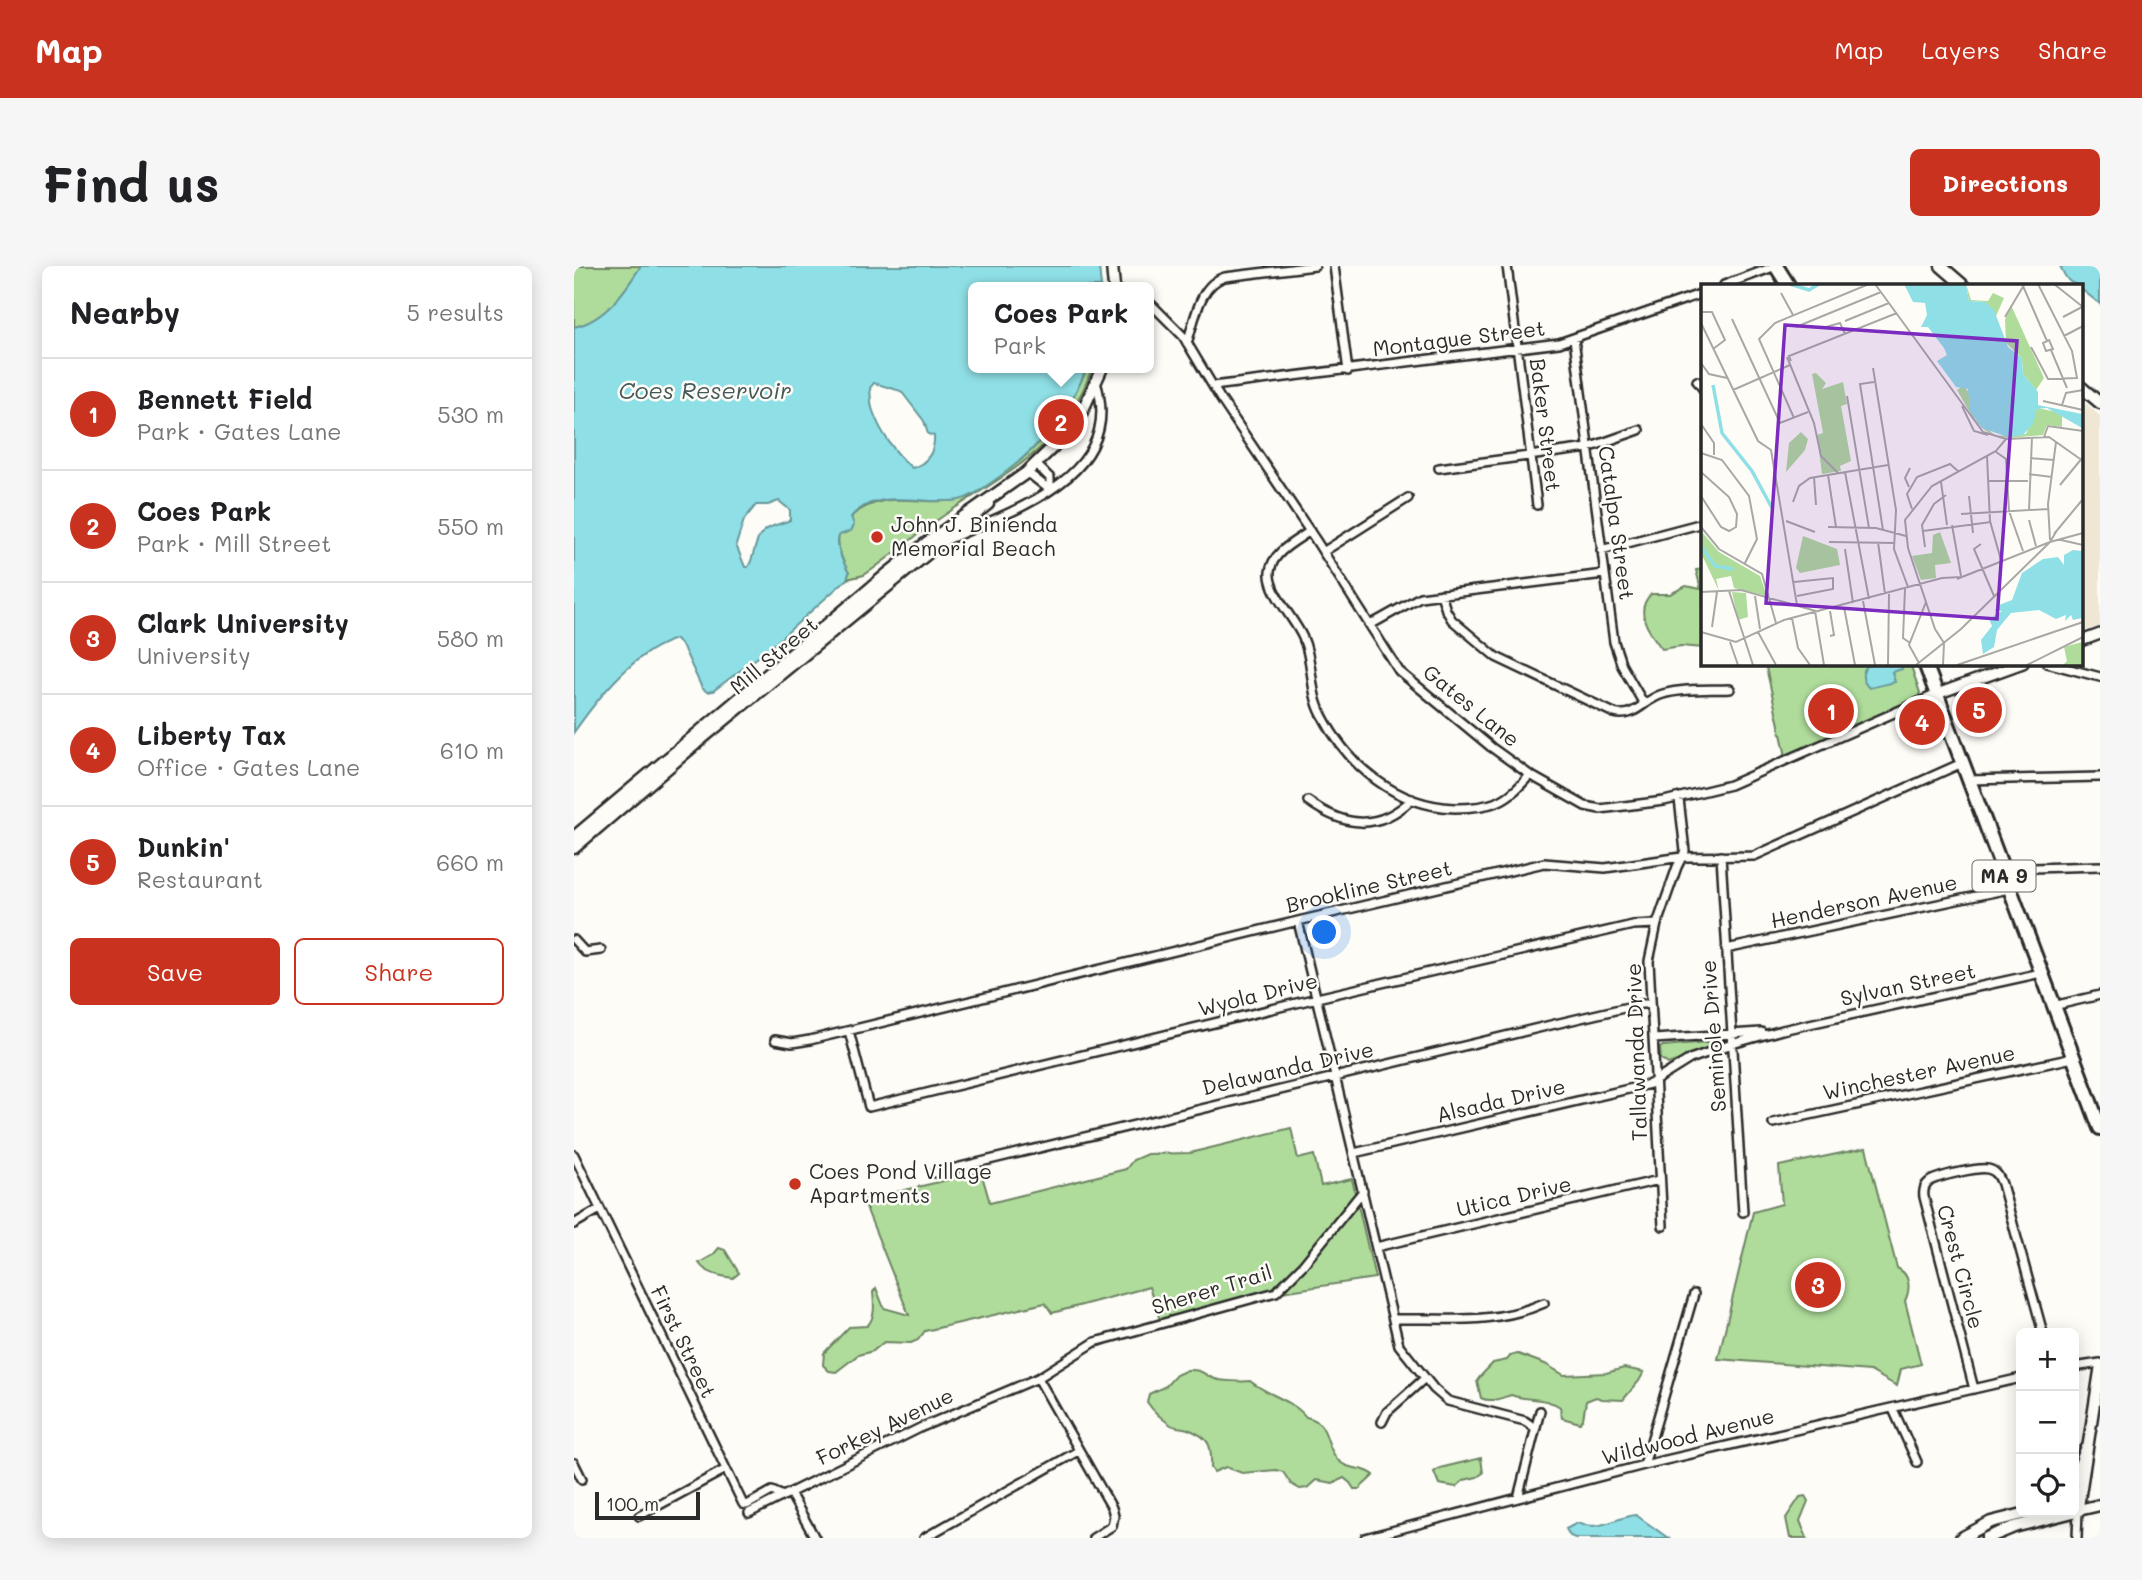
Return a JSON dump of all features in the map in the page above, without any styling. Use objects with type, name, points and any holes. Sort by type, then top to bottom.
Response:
[{"type":"highway","points":[[1776,266],[1787,284]]},
{"type":"highway","name":"MA 9","points":[[1926,665],[2040,973],[2096,1109],[2100,1128]]},
{"type":"main road","points":[[1941,266],[1962,284]]},
{"type":"main road","name":"Mill Street","points":[[574,837],[1027,472],[1081,414],[1100,373]]},
{"type":"main road","points":[[2082,388],[2100,403]]},
{"type":"main road","name":"Mill Street","points":[[574,848],[704,732],[929,541],[976,506],[998,494]]},
{"type":"main road","points":[[2079,1467],[2086,1449]]},
{"type":"main road","points":[[2079,1510],[2100,1505]]},
{"type":"main road","points":[[1961,1538],[1986,1524],[2016,1516]]},
{"type":"main road","points":[[1987,1538],[2014,1527],[2052,1517]]},
{"type":"street","points":[[1187,343],[1204,294],[1216,280],[1315,266]]},
{"type":"street","points":[[1334,266],[1348,371]]},
{"type":"street","name":"Baker Street","points":[[1507,266],[1537,505]]},
{"type":"street","points":[[1727,284],[1776,266]]},
{"type":"street","name":"Montague Street","points":[[1213,386],[1517,349],[1574,339],[1701,294]]},
{"type":"street","name":"Gates Lane","points":[[1154,307],[1187,343],[1399,671],[1491,747],[1530,775],[1596,809],[1679,799],[1744,779],[1937,694]]},
{"type":"street","name":"Catalpa Street","points":[[1574,339],[1604,574],[1617,652],[1644,704]]},
{"type":"street","points":[[1697,381],[1701,386]]},
{"type":"street","points":[[941,543],[1025,505],[1050,490],[1082,464],[1094,445],[1102,413],[1096,382]]},
{"type":"street","points":[[1439,468],[1588,448],[1639,430]]},
{"type":"street","points":[[1035,464],[1049,478],[1050,490]]},
{"type":"street","points":[[1027,472],[1050,490]]},
{"type":"street","points":[[1323,552],[1408,498]]},
{"type":"street","points":[[1601,550],[1701,524]]},
{"type":"street","points":[[1310,531],[1281,551],[1272,565],[1270,577],[1275,591],[1305,641],[1316,704],[1336,740],[1357,764],[1379,782],[1412,799],[1448,808],[1485,806],[1503,799],[1530,775]]},
{"type":"street","points":[[1370,625],[1417,598],[1604,574]]},
{"type":"street","points":[[1441,594],[1452,620],[1506,663],[1614,713],[1631,713],[1668,693],[1730,689]]},
{"type":"street","points":[[2082,641],[2100,634]]},
{"type":"street","points":[[1937,694],[2017,665]]},
{"type":"street","points":[[2055,665],[2100,677]]},
{"type":"street","name":"Brookline Street","points":[[775,1040],[806,1041],[1544,863],[1605,867],[1682,857],[1754,856],[1962,763]]},
{"type":"street","points":[[1968,780],[2100,777]]},
{"type":"street","points":[[1307,802],[1337,818],[1362,822],[1386,818],[1412,799]]},
{"type":"street","name":"Tallawanda Drive","points":[[1663,1226],[1649,961],[1657,924],[1685,850],[1679,799]]},
{"type":"street","name":"Seminole Drive","points":[[1721,856],[1743,1212]]},
{"type":"street","points":[[2001,869],[2100,866]]},
{"type":"street","name":"Henderson Avenue","points":[[1726,949],[2009,889]]},
{"type":"street","points":[[1298,921],[1399,1345],[1425,1378],[1448,1401],[1525,1421],[1535,1428]]},
{"type":"street","name":"Wyola Drive","points":[[849,1031],[869,1107],[1317,998],[1633,925],[1657,924]]},
{"type":"street","points":[[574,940],[585,953],[601,950]]},
{"type":"street","name":"Sylvan Street","points":[[1656,1080],[1689,1059],[1782,1030],[2040,973]]},
{"type":"street","points":[[2053,1006],[2100,995]]},
{"type":"street","name":"Delawanda Drive","points":[[935,1173],[1567,1021],[1651,1004]]},
{"type":"street","name":"Sylvan Street","points":[[1654,1039],[1782,1030]]},
{"type":"street","name":"Winchester Avenue","points":[[1773,1122],[2073,1058]]},
{"type":"street","name":"Alsada Drive","points":[[1354,1153],[1596,1097],[1656,1080]]},
{"type":"street","name":"First Street","points":[[574,1154],[743,1504],[747,1505],[772,1491],[787,1495]]},
{"type":"street","name":"Crest Circle","points":[[1974,1389],[1924,1197],[1923,1191],[1928,1183],[1979,1169],[1990,1169],[1997,1174],[2003,1184],[2042,1328]]},
{"type":"street","name":"Utica Drive","points":[[1376,1247],[1660,1180]]},
{"type":"street","name":"Sherer Trail","points":[[1038,1378],[1091,1344],[1104,1339],[1276,1292],[1303,1265],[1363,1191]]},
{"type":"street","points":[[574,1224],[600,1209]]},
{"type":"street","points":[[1644,1465],[1694,1294]]},
{"type":"street","points":[[1393,1319],[1493,1318],[1515,1314],[1544,1303]]},
{"type":"street","points":[[2079,1367],[2100,1366],[2079,1485]]},
{"type":"street","points":[[1038,1378],[1112,1508],[1114,1520],[1109,1528],[1093,1538]]},
{"type":"street","name":"Forkey Avenue","points":[[749,1513],[922,1427],[1038,1378]]},
{"type":"street","points":[[1382,1422],[1387,1412],[1425,1378]]},
{"type":"street","name":"Wildwood Avenue","points":[[1365,1538],[1644,1465],[2016,1379]]},
{"type":"street","points":[[1893,1409],[1917,1462]]},
{"type":"street","points":[[1518,1498],[1540,1411]]},
{"type":"street","points":[[924,1538],[1078,1451]]},
{"type":"street","points":[[574,1463],[582,1479]]},
{"type":"street","points":[[639,1516],[726,1469]]},
{"type":"street","points":[[787,1495],[815,1538]]},
{"type":"street","points":[[2075,1517],[2077,1538]]},
{"type":"shaded area","points":[[2082,400],[2100,416],[2100,626],[2082,632]]},
{"type":"green space","points":[[574,266],[641,266],[621,295],[605,312],[574,327]]},
{"type":"green space","name":"John J. Binienda Memorial Beach","points":[[1085,373],[1090,373],[1068,416],[1037,451],[999,479],[934,522],[873,569],[864,575],[847,579],[849,573],[838,540],[839,535],[851,530],[854,514],[874,503],[898,500],[948,501],[978,492],[1009,470],[1037,445],[1060,417]]},
{"type":"green space","points":[[1701,569],[1701,589],[1696,570]]},
{"type":"green space","points":[[1686,586],[1701,589],[1701,648],[1681,646],[1662,649],[1645,622],[1643,608],[1651,594],[1670,594]]},
{"type":"green space","points":[[1765,665],[1911,665],[1920,693],[1917,698],[1786,756]]},
{"type":"green space","points":[[1722,1041],[1720,1046],[1668,1064],[1661,1059],[1660,1048],[1663,1046]]},
{"type":"green space","points":[[1291,1128],[1298,1159],[1314,1155],[1321,1186],[1352,1179],[1375,1278],[1242,1298],[1160,1320],[1149,1287],[1052,1313],[1045,1303],[925,1331],[918,1340],[911,1343],[884,1342],[873,1351],[858,1355],[836,1372],[829,1371],[823,1365],[824,1353],[849,1327],[867,1326],[870,1322],[874,1310],[873,1292],[876,1288],[884,1308],[909,1315],[863,1200],[981,1172],[990,1203],[1126,1169],[1133,1160],[1147,1154],[1190,1153]]},
{"type":"green space","points":[[1866,1148],[1897,1268],[1905,1274],[1908,1282],[1905,1301],[1921,1364],[1901,1369],[1897,1386],[1870,1371],[1718,1359],[1753,1212],[1782,1204],[1779,1166]]},
{"type":"green space","points":[[719,1248],[725,1250],[739,1273],[733,1278],[710,1272],[699,1263]]},
{"type":"green space","points":[[1518,1354],[1545,1364],[1564,1375],[1606,1373],[1624,1368],[1644,1372],[1623,1400],[1596,1397],[1586,1401],[1580,1423],[1562,1418],[1560,1407],[1549,1402],[1511,1395],[1492,1400],[1481,1398],[1477,1381],[1480,1376],[1493,1363]]},
{"type":"green space","points":[[1187,1370],[1199,1371],[1217,1380],[1250,1381],[1319,1424],[1338,1460],[1374,1475],[1359,1489],[1354,1489],[1344,1478],[1333,1483],[1316,1480],[1307,1488],[1300,1489],[1291,1484],[1283,1472],[1276,1470],[1242,1473],[1226,1467],[1214,1472],[1211,1468],[1210,1448],[1205,1439],[1188,1429],[1171,1425],[1147,1402],[1149,1394],[1166,1386],[1176,1375]]},
{"type":"green space","points":[[1481,1458],[1483,1473],[1477,1477],[1464,1480],[1456,1487],[1439,1484],[1434,1472],[1440,1468]]},
{"type":"green space","points":[[1805,1496],[1808,1501],[1800,1521],[1807,1538],[1790,1538],[1786,1518],[1800,1497]]},
{"type":"water","name":"Coes Reservoir","points":[[641,266],[1099,266],[1101,282],[968,282],[968,373],[1085,373],[1070,402],[1048,432],[1023,458],[968,497],[946,501],[887,500],[861,508],[851,517],[854,525],[851,531],[839,535],[838,540],[840,554],[849,573],[847,579],[770,648],[713,691],[707,692],[702,688],[683,647],[676,639],[646,654],[618,677],[574,732],[574,327],[605,312],[621,295]],"holes":[[[874,383],[901,391],[924,421],[928,434],[934,436],[929,456],[912,468],[889,442],[871,402],[870,388]],[[779,501],[790,510],[790,520],[764,531],[760,536],[751,562],[745,567],[736,545],[744,520],[756,505]]]},
{"type":"water","points":[[2060,266],[2100,266],[2100,304],[2082,290],[2082,284],[2070,282]]},
{"type":"water","points":[[1901,665],[1902,669],[1892,672],[1895,682],[1869,688],[1863,680],[1863,672],[1867,666]]},
{"type":"water","points":[[1636,1515],[1668,1538],[1575,1538],[1570,1536],[1566,1529],[1577,1523],[1593,1526]]},
{"type":"place","name":"Coes Park","points":[[1061,422]]},
{"type":"place","name":"John J. Binienda Memorial Beach","points":[[877,537]]},
{"type":"place","name":"Dunkin'","points":[[1979,710]]},
{"type":"place","name":"Bennett Field","points":[[1831,711]]},
{"type":"place","name":"Liberty Tax","points":[[1922,722]]},
{"type":"place","name":"Coes Pond Village Apartments","points":[[795,1184]]},
{"type":"place","name":"Clark University","points":[[1818,1285]]}]
